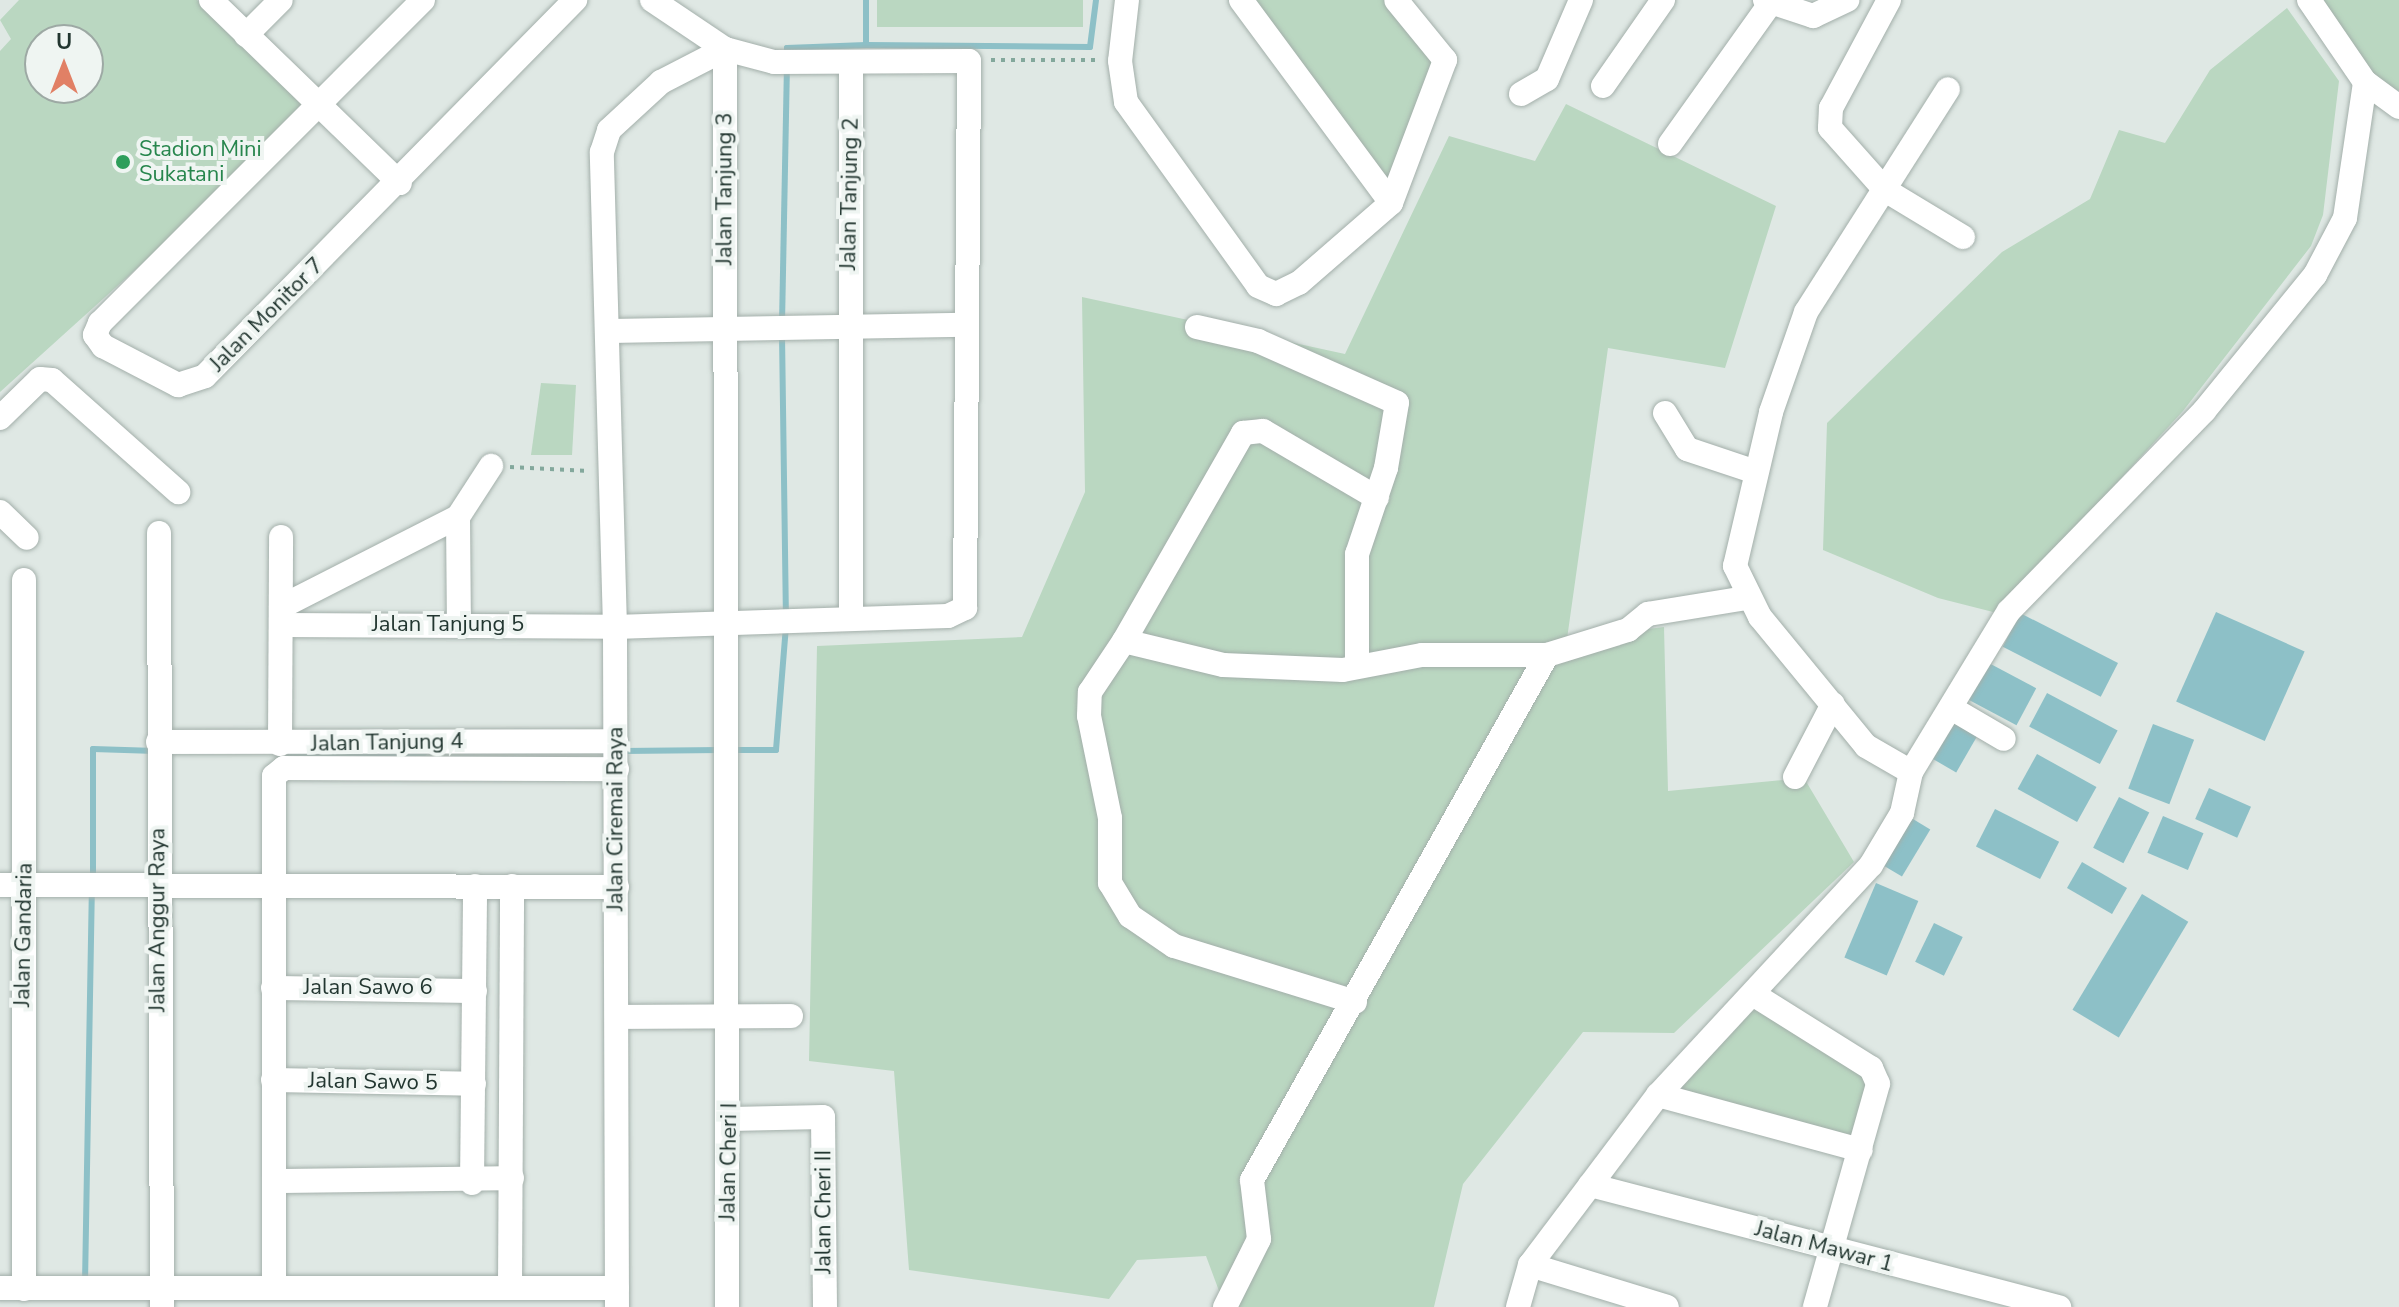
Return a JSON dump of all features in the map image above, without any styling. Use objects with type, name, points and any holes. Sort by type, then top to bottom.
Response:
[{"type":"street","points":[[211,0],[400,183]]},
{"type":"street","points":[[246,35],[281,0]]},
{"type":"street","points":[[321,107],[423,0]]},
{"type":"street","name":"Jalan Monitor 7","points":[[321,107],[100,323],[95,335],[103,346],[178,385],[194,383],[400,183],[575,0]]},
{"type":"street","points":[[652,0],[725,49],[782,62],[969,61],[967,325],[608,331],[604,139],[661,82],[725,49]]},
{"type":"street","points":[[1127,0],[1120,61],[1126,102],[1267,293],[1299,283],[1391,203],[1445,60],[1396,0]]},
{"type":"street","points":[[1241,0],[1391,203]]},
{"type":"street","points":[[1603,86],[1663,0]]},
{"type":"street","points":[[1670,144],[1768,2],[1813,16],[1847,0]]},
{"type":"street","points":[[1889,0],[1829,120],[1832,135],[1885,190],[1963,237]]},
{"type":"street","points":[[2309,0],[2365,82],[2399,107]]},
{"type":"street","points":[[1521,94],[1547,79],[1574,2]]},
{"type":"street","name":"Jalan Tanjung 3","points":[[722,620],[725,49]]},
{"type":"street","name":"Jalan Tanjung 2","points":[[851,62],[848,327],[851,617]]},
{"type":"street","points":[[1518,1307],[1530,1265],[1658,1095],[1756,996],[1871,865],[1902,813],[1911,772],[2009,611],[2204,411],[2333,249],[2345,218],[2365,82]]},
{"type":"street","points":[[1911,772],[1883,762],[1833,704],[1746,598],[1735,566],[1756,472],[1806,312],[1948,89]]},
{"type":"street","name":"Jalan Tanjung 5","points":[[281,616],[459,625],[615,627],[722,620],[948,616],[965,608],[967,325]]},
{"type":"street","points":[[1197,327],[1258,341],[1394,397],[1377,498],[1357,554],[1357,666]]},
{"type":"street","name":"Jalan Ciremai Raya","points":[[608,331],[607,471],[615,627],[617,1298]]},
{"type":"street","points":[[0,418],[40,379],[52,380],[178,492]]},
{"type":"street","points":[[1665,413],[1687,449],[1756,472]]},
{"type":"street","points":[[1355,1002],[1174,946],[1130,916],[1110,883],[1110,818],[1089,716],[1090,692],[1124,641],[1243,433],[1263,431],[1377,498]]},
{"type":"street","points":[[281,616],[458,517],[491,466]]},
{"type":"street","points":[[0,512],[27,538]]},
{"type":"street","points":[[458,517],[459,625]]},
{"type":"street","name":"Jalan Anggur Raya","points":[[159,533],[157,886],[162,1299]]},
{"type":"street","points":[[280,744],[281,537]]},
{"type":"street","name":"Jalan Gandaria","points":[[12,1289],[12,773],[24,580]]},
{"type":"street","points":[[1124,641],[1223,665],[1357,666],[1422,655],[1547,655],[1628,630],[1648,614],[1746,598]]},
{"type":"street","name":"Jalan Cheri I","points":[[722,620],[731,1119],[727,1307]]},
{"type":"street","points":[[1225,1307],[1259,1239],[1252,1180],[1355,1002],[1479,764],[1547,655]]},
{"type":"street","points":[[1795,777],[1833,704]]},
{"type":"street","points":[[1951,708],[2004,739]]},
{"type":"street","name":"Jalan Tanjung 4","points":[[158,751],[280,744],[616,754]]},
{"type":"street","points":[[274,1288],[274,776],[284,768],[616,754]]},
{"type":"street","points":[[12,885],[617,887]]},
{"type":"street","points":[[472,1183],[474,1084],[469,989],[475,886]]},
{"type":"street","points":[[510,1288],[512,886]]},
{"type":"street","name":"Jalan Sawo 6","points":[[273,988],[469,989]]},
{"type":"street","points":[[1756,996],[1871,1068],[1878,1084],[1815,1307]]},
{"type":"street","points":[[618,1017],[791,1016]]},
{"type":"street","name":"Jalan Sawo 5","points":[[273,1080],[474,1084]]},
{"type":"street","points":[[1658,1095],[1861,1150]]},
{"type":"street","name":"Jalan Cheri II","points":[[731,1119],[823,1117],[825,1307]]},
{"type":"street","points":[[274,1181],[472,1183],[512,1178]]},
{"type":"street","name":"Jalan Mawar 1","points":[[1590,1185],[2059,1307]]},
{"type":"street","points":[[1530,1265],[1667,1307]]},
{"type":"street","points":[[12,1289],[69,1289],[162,1299],[274,1288],[510,1288],[617,1298]]},
{"type":"path","points":[[969,61],[1120,61]]},
{"type":"path","points":[[491,466],[607,471]]},
{"type":"green space","name":"Stadion Mini Sukatani","points":[[19,0],[197,0],[306,101],[187,223],[0,392],[0,51],[11,39],[0,20]]},
{"type":"green space","points":[[877,0],[1083,0],[1083,27],[877,27]]},
{"type":"green space","points":[[1241,0],[1396,0],[1445,60],[1391,203]]},
{"type":"green space","points":[[2321,0],[2399,0],[2399,91],[2377,81]]},
{"type":"green space","points":[[2287,8],[2339,81],[2323,215],[2311,246],[2183,411],[1997,613],[1938,598],[1823,550],[1827,423],[2002,252],[2090,199],[2119,130],[2165,143],[2210,70]]},
{"type":"green space","points":[[1566,104],[1776,206],[1725,368],[1608,348],[1567,639],[1664,627],[1668,791],[1804,778],[1854,862],[1674,1033],[1583,1032],[1463,1184],[1434,1307],[1225,1307],[1206,1256],[1137,1260],[1109,1299],[909,1270],[894,1071],[809,1061],[817,646],[1022,637],[1085,492],[1082,297],[1345,354],[1449,136],[1535,161]]},
{"type":"green space","points":[[541,383],[576,385],[572,455],[531,455]]},
{"type":"green space","points":[[1756,996],[1871,1068],[1861,1150],[1658,1095]]},
{"type":"water","points":[[2216,612],[2305,651],[2265,741],[2176,702]]},
{"type":"water","points":[[2020,613],[2118,663],[2101,697],[2003,647]]},
{"type":"water","points":[[1985,661],[2036,688],[2016,725],[1965,698]]},
{"type":"water","points":[[2047,693],[2118,731],[2100,764],[2029,727]]},
{"type":"water","points":[[1953,714],[1981,730],[1956,772],[1928,756]]},
{"type":"water","points":[[2153,724],[2194,740],[2169,804],[2128,788]]},
{"type":"water","points":[[2037,754],[2096,787],[2077,822],[2018,789]]},
{"type":"water","points":[[2209,788],[2251,807],[2237,838],[2195,819]]},
{"type":"water","points":[[2119,797],[2149,812],[2123,863],[2093,848]]},
{"type":"water","points":[[1995,809],[2059,842],[2040,879],[1976,846]]},
{"type":"water","points":[[1908,816],[1930,829],[1902,877],[1880,863]]},
{"type":"water","points":[[2163,816],[2204,833],[2188,870],[2147,853]]},
{"type":"water","points":[[2082,862],[2127,888],[2112,914],[2067,888]]},
{"type":"water","points":[[1876,883],[1918,901],[1887,976],[1844,958]]},
{"type":"water","points":[[2142,894],[2188,922],[2119,1038],[2072,1010]]},
{"type":"water","points":[[1934,923],[1963,937],[1944,976],[1915,962]]},
{"type":"waterway","points":[[866,0],[866,45]]},
{"type":"waterway","points":[[787,56],[787,48],[866,45],[1090,47],[1096,0]]},
{"type":"waterway","points":[[782,324],[787,67]]},
{"type":"waterway","points":[[782,335],[786,616]]},
{"type":"waterway","points":[[731,750],[776,750],[786,627]]},
{"type":"waterway","points":[[93,879],[93,749],[156,751]]},
{"type":"waterway","points":[[623,751],[720,750]]},
{"type":"waterway","points":[[287,754],[424,753]]},
{"type":"waterway","points":[[85,1283],[92,891]]},
{"type":"place","name":"Stadion Mini Sukatani","points":[[123,162]]}]
